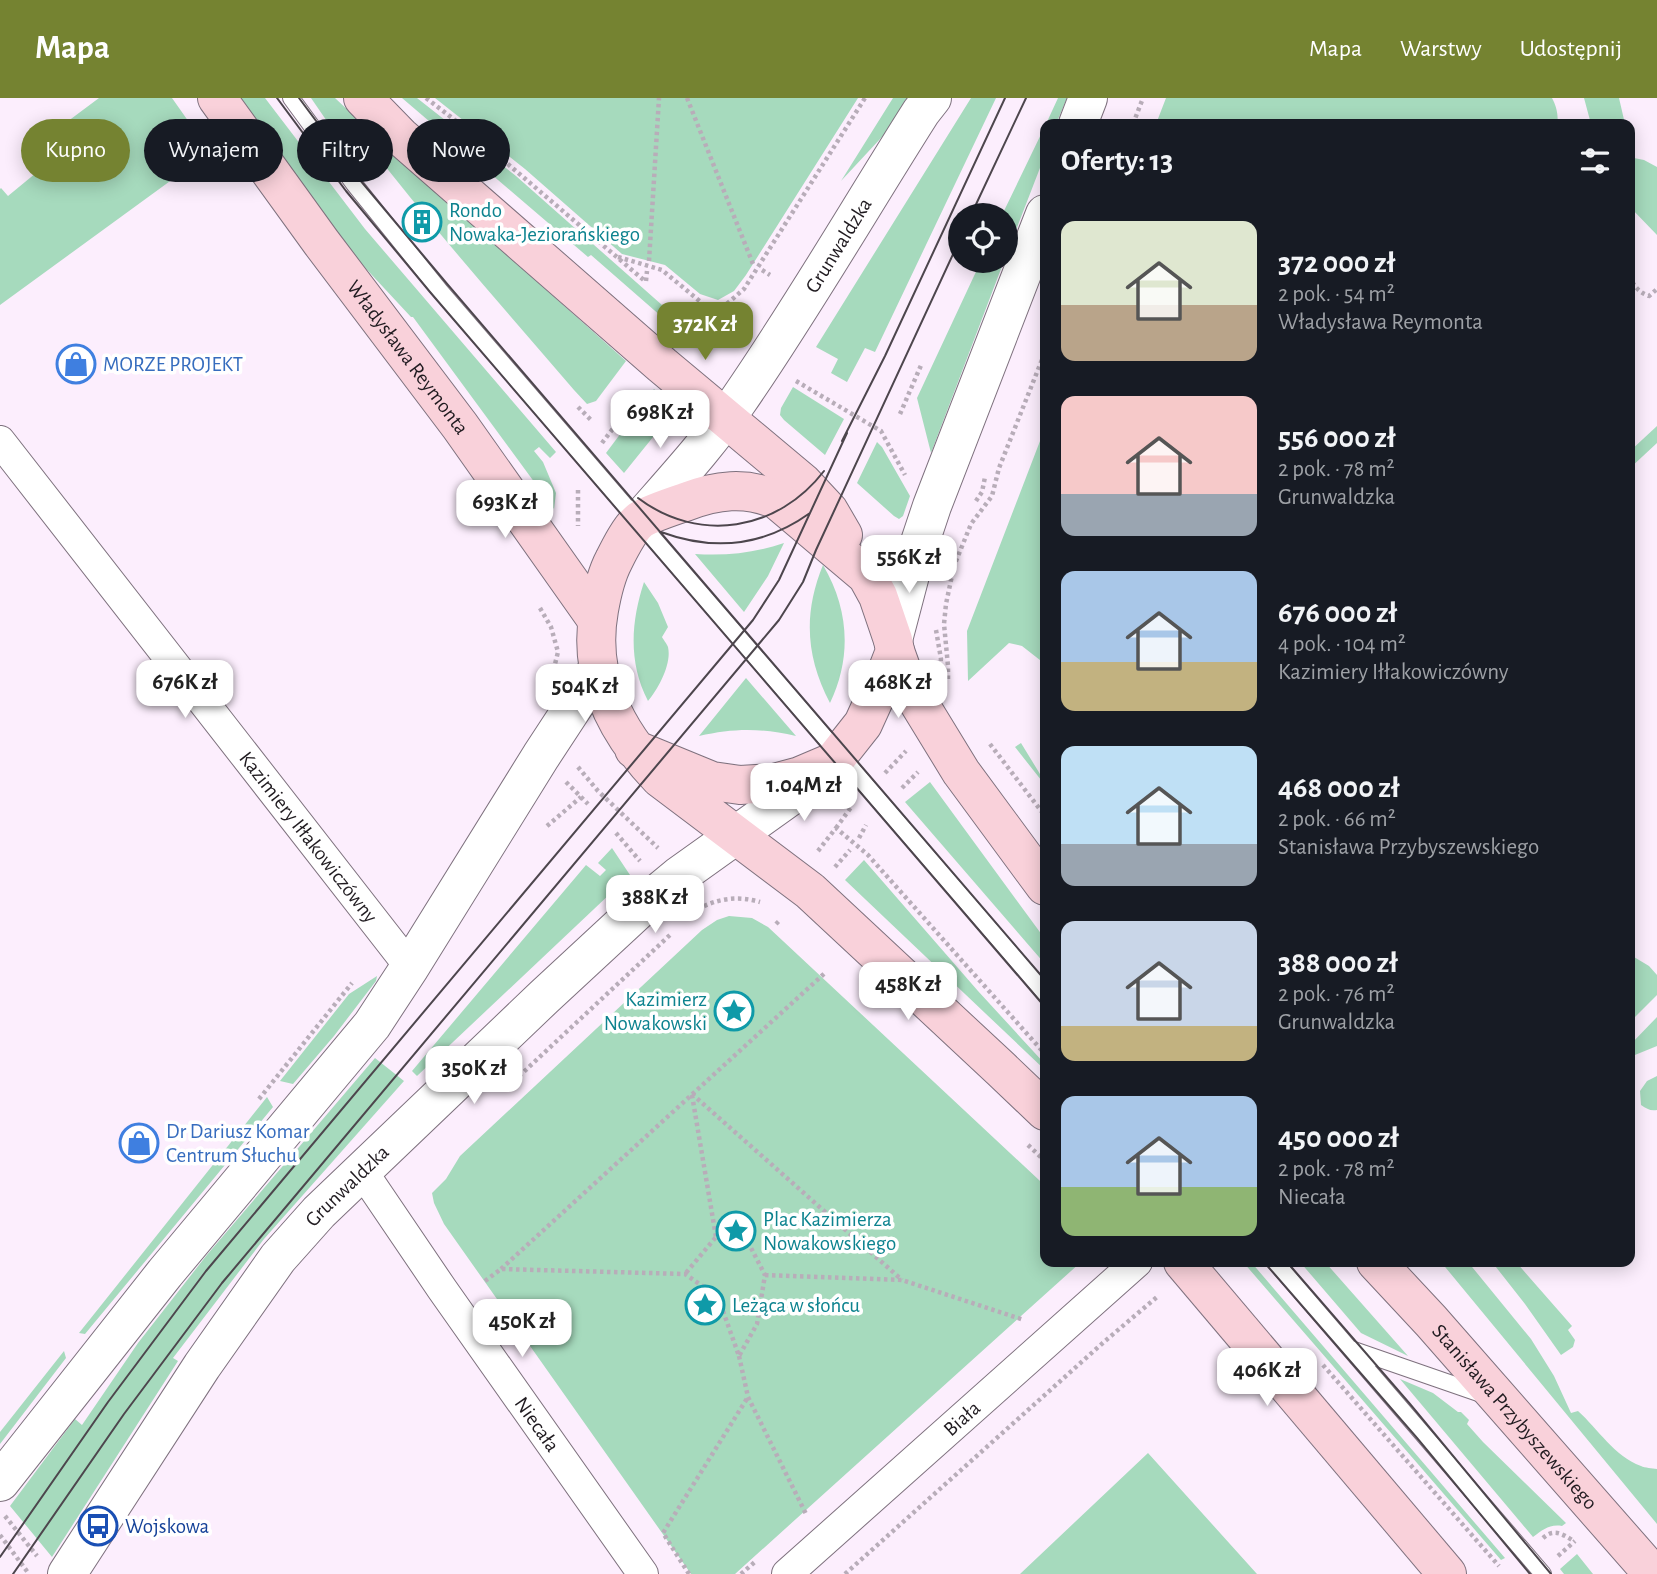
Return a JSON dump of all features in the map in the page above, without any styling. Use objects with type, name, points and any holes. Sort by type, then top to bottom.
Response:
[{"type":"main road","name":"Władysława Reymonta","points":[[217,98],[326,250],[475,447],[597,620]]},
{"type":"main road","points":[[363,98],[411,145],[662,365],[802,482],[828,511],[878,596],[906,682],[955,764],[1040,880]]},
{"type":"main road","points":[[867,576],[786,506],[764,494],[740,490],[712,493],[639,521],[609,569],[601,597],[595,646],[598,669],[607,699],[618,724],[634,749],[660,778],[810,891],[1040,1106]]},
{"type":"main road","points":[[634,749],[712,781],[740,785],[774,783],[800,776],[836,759],[863,724],[888,669],[894,645]]},
{"type":"main road","points":[[1188,1267],[1447,1574]]},
{"type":"main road","name":"Stanisława Przybyszewskiego","points":[[1381,1267],[1432,1321],[1653,1574]]},
{"type":"street","name":"Grunwaldzka","points":[[639,521],[726,417],[766,359],[921,111],[932,98]]},
{"type":"street","points":[[1080,119],[1088,98]]},
{"type":"street","points":[[894,645],[914,560],[1040,227]]},
{"type":"street","name":"Kazimiery Iłłakowiczówny","points":[[0,441],[410,967]]},
{"type":"street","points":[[0,1482],[165,1273],[372,1025],[598,669]]},
{"type":"street","name":"Grunwaldzka","points":[[55,1568],[278,1258],[319,1212],[639,909],[663,871],[735,835],[813,780],[836,759]]},
{"type":"street","name":"Niecała","points":[[362,1171],[643,1574]]},
{"type":"street","name":"Biała","points":[[787,1574],[1131,1267]]},
{"type":"lane","points":[[292,98],[354,184],[441,292],[639,521],[836,759],[1040,987]]},
{"type":"lane","points":[[1279,1267],[1543,1574]]},
{"type":"lane","points":[[1351,1349],[1503,1402]]},
{"type":"path","points":[[426,98],[468,130],[646,282],[647,271]]},
{"type":"path","points":[[649,261],[659,98]]},
{"type":"path","points":[[687,98],[753,264]]},
{"type":"path","points":[[688,332],[714,315],[744,289],[865,98]]},
{"type":"path","points":[[1135,119],[1143,98]]},
{"type":"path","points":[[618,257],[662,270],[702,303],[725,330],[792,378],[881,431],[917,496],[933,506]]},
{"type":"path","points":[[762,270],[770,275]]},
{"type":"path","points":[[1635,288],[1649,296],[1657,289]]},
{"type":"path","points":[[900,414],[922,363]]},
{"type":"path","points":[[947,680],[944,624],[954,566],[971,524],[992,496],[999,468],[1040,365]]},
{"type":"path","points":[[600,447],[644,388]]},
{"type":"path","points":[[577,478],[578,536]]},
{"type":"path","points":[[554,736],[598,791],[663,852],[663,871]]},
{"type":"path","points":[[985,738],[1040,810]]},
{"type":"path","points":[[897,792],[924,766]]},
{"type":"path","points":[[547,826],[581,797]]},
{"type":"path","points":[[859,838],[868,821]]},
{"type":"path","points":[[616,833],[704,907],[726,899],[744,898],[765,903],[814,855],[836,828],[868,855],[1040,1048]]},
{"type":"path","points":[[832,871],[850,849]]},
{"type":"path","points":[[485,1281],[825,972]]},
{"type":"path","points":[[685,1274],[716,1237],[692,1094]]},
{"type":"path","points":[[692,1094],[902,1280]]},
{"type":"path","points":[[716,1237],[750,1246],[765,1275],[757,1324],[739,1356]]},
{"type":"path","points":[[501,1269],[685,1274],[718,1297],[739,1356],[748,1397],[808,1517]]},
{"type":"path","points":[[765,1275],[902,1280],[1025,1320]]},
{"type":"path","points":[[845,1574],[1157,1297]]},
{"type":"path","points":[[689,1574],[663,1533],[748,1397]]},
{"type":"path","points":[[1,1511],[55,1568]]},
{"type":"path","points":[[0,1535],[29,1574]]},
{"type":"green space","points":[[99,98],[172,98],[187,119],[144,119],[144,182],[169,182],[0,305],[1,188],[8,196],[25,182],[130,182],[130,119],[71,119]]},
{"type":"green space","points":[[240,98],[265,98],[281,119],[255,119]]},
{"type":"green space","points":[[311,98],[335,98],[357,119],[325,119]]},
{"type":"green space","points":[[402,98],[417,98],[444,119],[427,119]]},
{"type":"green space","points":[[435,98],[858,98],[746,275],[734,291],[718,300],[700,294],[665,265],[622,254],[510,157],[510,119],[462,119]]},
{"type":"green space","points":[[893,98],[910,98],[894,124],[841,181]]},
{"type":"green space","points":[[971,98],[996,98],[875,352],[865,348],[847,382],[831,373],[838,359],[816,347]]},
{"type":"green space","points":[[1058,98],[1067,98],[1058,119],[1048,119]]},
{"type":"green space","points":[[1166,98],[1552,98],[1558,119],[1158,119]]},
{"type":"green space","points":[[1584,98],[1619,98],[1624,119],[1590,119]]},
{"type":"green space","points":[[283,122],[297,140],[297,176],[283,157]]},
{"type":"green space","points":[[1040,136],[1040,168],[1018,225],[1018,203],[1008,203]]},
{"type":"green space","points":[[393,153],[407,166],[407,182],[425,182],[626,361],[596,401],[587,404],[393,176]]},
{"type":"green space","points":[[1635,158],[1657,167],[1657,235],[1635,212]]},
{"type":"green space","points":[[510,171],[662,305],[664,315],[662,317],[591,255],[588,257],[500,182],[510,182]]},
{"type":"green space","points":[[301,182],[329,182],[365,229],[556,452],[550,458],[539,447],[534,451],[543,462],[556,493],[554,509],[413,317],[357,259]]},
{"type":"green space","points":[[975,273],[999,273],[931,453],[917,398]]},
{"type":"green space","points":[[793,387],[844,419],[825,455],[780,415]]},
{"type":"green space","points":[[654,389],[674,411],[624,473],[606,453]]},
{"type":"green space","points":[[1657,426],[1657,443],[1635,463],[1635,446]]},
{"type":"green space","points":[[1040,441],[1040,660],[1022,646],[1009,643],[968,681],[967,631]]},
{"type":"green space","points":[[877,442],[910,496],[903,516],[899,519],[857,483]]},
{"type":"green space","points":[[784,543],[768,576],[744,612],[695,554],[740,553]]},
{"type":"green space","points":[[823,565],[838,599],[844,633],[842,668],[830,703],[816,669],[810,635],[812,601]]},
{"type":"green space","points":[[644,582],[658,603],[668,627],[662,637],[669,654],[660,683],[648,701],[637,672],[634,642],[636,612]]},
{"type":"green space","points":[[746,678],[796,736],[748,730],[699,736]]},
{"type":"green space","points":[[1021,743],[1040,774],[1040,779],[1015,747]]},
{"type":"green space","points":[[930,782],[1040,932],[1040,958],[905,802]]},
{"type":"green space","points":[[612,848],[630,875],[417,1076],[412,1071],[586,865],[600,876],[606,870],[598,863]]},
{"type":"green space","points":[[864,860],[1040,1059],[1040,1065],[845,880]]},
{"type":"green space","name":"Plac Kazimierza Nowakowskiego","points":[[729,916],[752,918],[768,927],[1039,1180],[1040,1267],[1075,1267],[735,1574],[691,1574],[444,1224],[432,1193],[446,1179],[460,1156],[702,930]]},
{"type":"green space","points":[[1635,958],[1657,975],[1657,995],[1635,1017]]},
{"type":"green space","points":[[377,976],[334,1036],[293,1084],[280,1081],[349,994]]},
{"type":"green space","points":[[1657,1017],[1657,1046],[1635,1055],[1635,1040]]},
{"type":"green space","points":[[375,1058],[404,1081],[264,1239],[173,1358],[178,1361],[52,1557],[10,1506],[75,1419],[82,1425],[138,1343],[206,1256]]},
{"type":"green space","points":[[1657,1076],[1657,1110],[1650,1110],[1641,1105],[1640,1091],[1647,1081]]},
{"type":"green space","points":[[267,1097],[273,1107],[85,1334],[79,1333]]},
{"type":"green space","points":[[1247,1267],[1255,1267],[1505,1558],[1501,1560]]},
{"type":"green space","points":[[1304,1267],[1329,1267],[1408,1356],[1361,1333]]},
{"type":"green space","points":[[1445,1267],[1472,1267],[1531,1339],[1554,1376],[1571,1413],[1578,1411],[1614,1449],[1631,1462],[1657,1469],[1657,1524]]},
{"type":"green space","points":[[1496,1267],[1520,1267],[1572,1326],[1568,1330],[1575,1340],[1573,1347],[1561,1355]]},
{"type":"green space","points":[[64,1351],[66,1358],[0,1444],[0,1432]]},
{"type":"green space","points":[[1400,1379],[1433,1393],[1461,1412],[1469,1420],[1467,1424],[1483,1442],[1566,1523],[1546,1528],[1533,1537]]},
{"type":"green space","points":[[1148,1453],[1257,1574],[1020,1574]]},
{"type":"green space","points":[[1577,1554],[1593,1574],[1564,1574],[1560,1569]]},
{"type":"tram line","points":[[277,98],[346,191],[430,292],[1040,1001]]},
{"type":"tram line","points":[[299,98],[360,180],[448,285],[1040,974]]},
{"type":"tram line","points":[[842,441],[885,356],[1005,98]]},
{"type":"tram line","points":[[977,203],[1026,98]]},
{"type":"tram line","points":[[13,1574],[124,1414],[222,1283],[779,620],[803,582],[948,265]]},
{"type":"tram line","points":[[0,1557],[108,1402],[206,1271],[753,620],[779,580],[847,433]]},
{"type":"tram line","points":[[638,498],[662,513],[686,522],[737,524],[761,518],[784,507],[805,491],[824,471]]},
{"type":"tram line","points":[[661,532],[701,542],[738,542],[775,533],[810,513]]},
{"type":"tram line","points":[[1268,1267],[1417,1438],[1530,1574]]},
{"type":"tram line","points":[[1291,1267],[1410,1404],[1551,1574]]},
{"type":"place","name":"Rondo Nowaka-Jeziorańskiego","points":[[422,222]]},
{"type":"place","name":"MORZE PROJEKT","points":[[76,364]]},
{"type":"place","name":"Kazimierz Nowakowski","points":[[734,1011]]},
{"type":"place","name":"Dr Dariusz Komar Centrum Słuchu","points":[[139,1143]]},
{"type":"place","name":"Plac Kazimierza Nowakowskiego","points":[[736,1231]]},
{"type":"place","name":"Leżąca w słońcu","points":[[705,1305]]},
{"type":"place","name":"Wojskowa","points":[[98,1526]]}]
